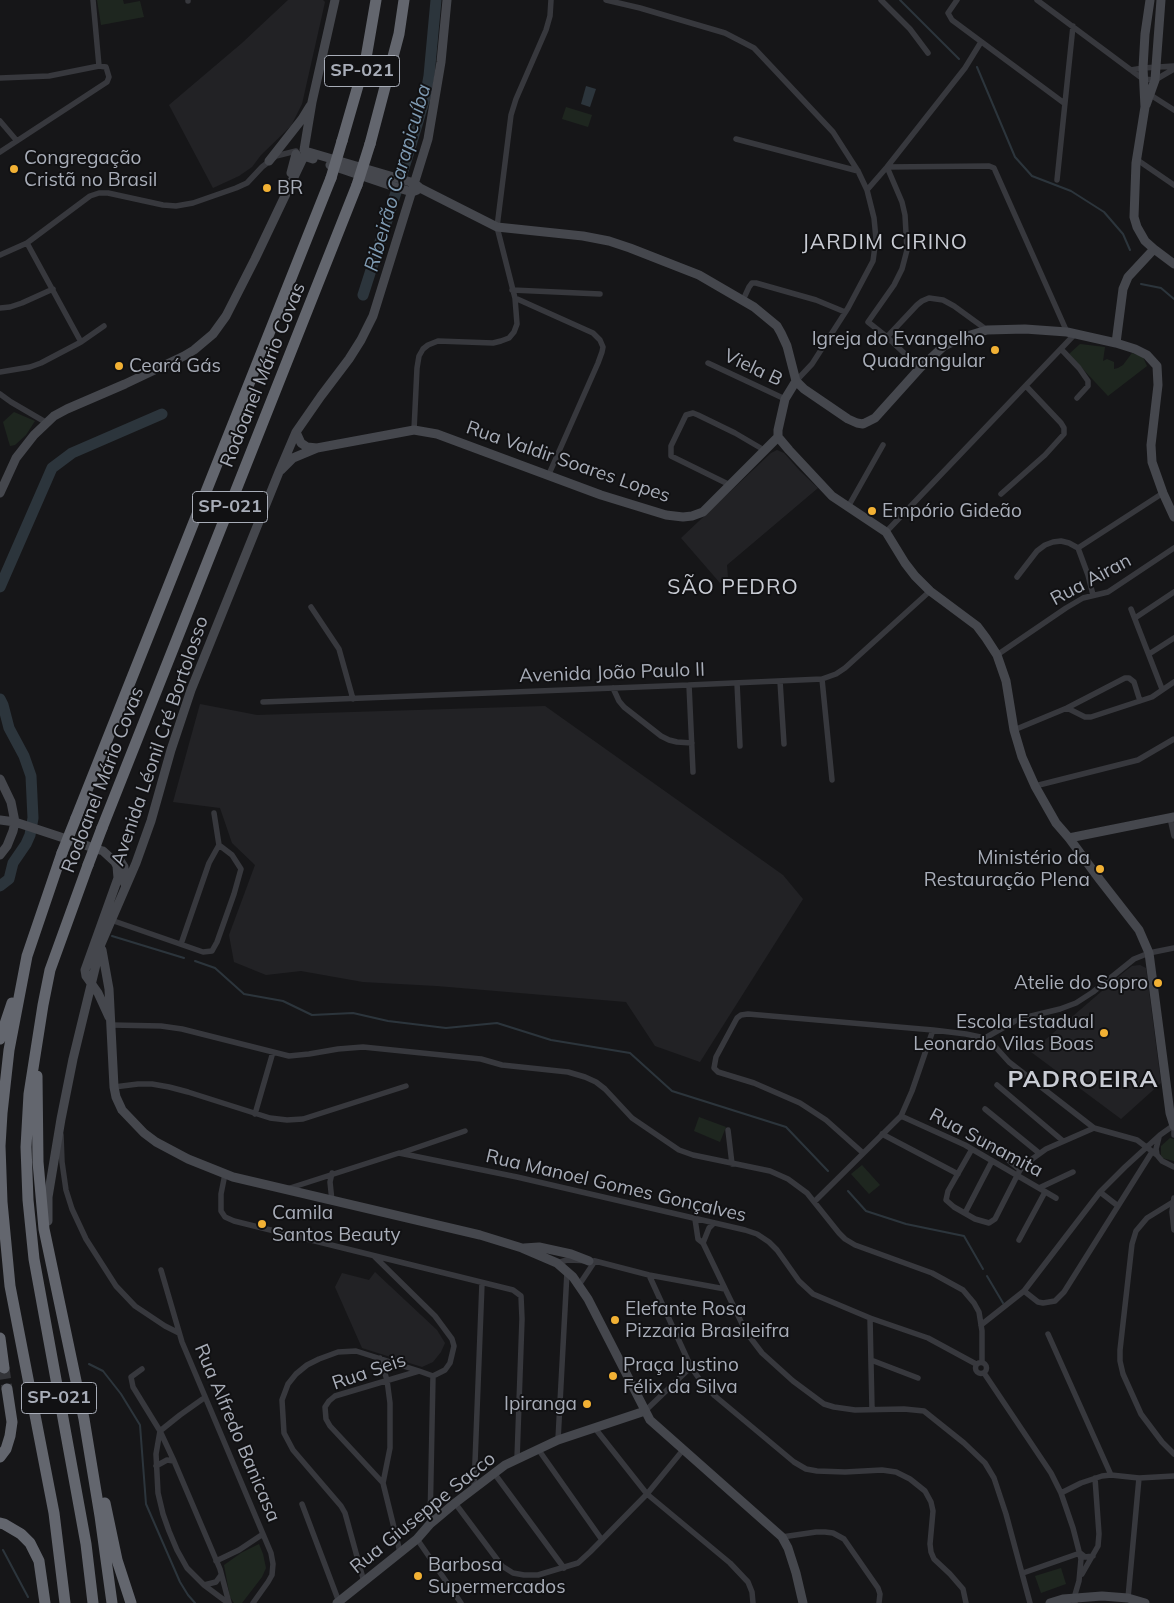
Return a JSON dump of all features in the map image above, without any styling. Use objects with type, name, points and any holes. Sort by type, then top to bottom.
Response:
[{"type":"highway","name":"Rodoanel Mário Covas","points":[[65,1603],[61,1561],[50,1494],[10,1286],[2,1202],[0,1146],[9,1050],[28,956],[62,853],[331,178],[366,58],[376,0]]},
{"type":"highway","name":"Rodoanel Mário Covas","points":[[93,1603],[86,1544],[34,1259],[28,1200],[27,1123],[37,1035],[50,970],[88,865],[357,185],[370,144],[399,34],[404,0]]},
{"type":"highway","points":[[0,1039],[28,956]]},
{"type":"highway","points":[[37,1035],[39,1178],[44,1229],[84,1419],[112,1603]]},
{"type":"highway","points":[[0,1338],[4,1368]]},
{"type":"highway","points":[[0,1457],[6,1449],[12,1422],[7,1389]]},
{"type":"highway","points":[[84,1419],[104,1496],[117,1560],[131,1603]]},
{"type":"highway","points":[[0,1523],[21,1534],[30,1543],[39,1560],[45,1603]]},
{"type":"main road","points":[[0,493],[16,458],[34,435],[47,423],[67,409],[178,360],[213,334],[226,316],[286,193],[300,152],[335,0]]},
{"type":"main road","name":"Avenida Léonil Cré Bortolosso","points":[[51,1259],[48,1197],[61,1119],[101,944],[136,863],[151,821],[171,750],[191,690],[296,432],[349,359],[373,316],[409,185],[428,139],[441,62],[447,0]]},
{"type":"main road","points":[[1148,93],[1143,79],[1143,68],[1150,0]]},
{"type":"main road","points":[[1161,0],[1155,80],[1148,93],[1145,107],[1136,159],[1133,202],[1134,217],[1140,233],[1154,249],[1174,264]]},
{"type":"main road","points":[[269,161],[302,119],[312,102]]},
{"type":"main road","points":[[300,152],[409,185],[498,227],[583,236],[616,243],[688,270],[743,300],[766,317],[782,333],[796,382],[848,419],[857,423],[863,424],[875,418],[920,368],[944,346],[953,341],[987,330],[1025,329],[1071,333],[1116,343],[1147,354],[1157,366],[1158,385],[1151,445],[1152,462],[1174,517]]},
{"type":"main road","points":[[300,152],[395,187],[409,185]]},
{"type":"main road","points":[[1116,343],[1123,289],[1128,277],[1154,249]]},
{"type":"main road","points":[[796,382],[785,399],[778,437],[832,496],[876,523],[886,532],[905,563],[930,591],[977,626],[997,655],[1008,680],[1014,730],[1022,757],[1035,786],[1056,822],[1140,930],[1149,953],[1171,1094],[1170,1113],[1174,1125]]},
{"type":"main road","name":"Rua Valdir Soares Lopes","points":[[279,472],[293,458],[317,448],[414,430],[437,434],[601,495],[666,515],[682,517],[703,512],[778,437]]},
{"type":"main road","points":[[296,432],[304,446],[317,448]]},
{"type":"main road","points":[[0,779],[11,802],[15,822],[7,846],[0,855]]},
{"type":"main road","points":[[1069,838],[1172,817]]},
{"type":"main road","points":[[0,820],[15,822],[103,851],[120,859],[123,863],[126,878],[124,890]]},
{"type":"main road","points":[[103,851],[115,862],[119,872],[86,964],[86,976],[92,982],[111,1023]]},
{"type":"main road","points":[[101,944],[109,989],[114,1087],[118,1104],[144,1133],[156,1142],[188,1159],[246,1181],[480,1235],[522,1248],[557,1263],[579,1285],[588,1299],[650,1420],[782,1537],[796,1573],[803,1603]]},
{"type":"main road","points":[[92,982],[98,984],[106,974]]},
{"type":"main road","points":[[522,1248],[538,1247],[571,1254],[592,1261]]},
{"type":"main road","name":"Rua Giuseppe Sacco","points":[[340,1603],[417,1539],[430,1524],[494,1473],[517,1459],[558,1440],[645,1411]]},
{"type":"main road","points":[[1051,1603],[1102,1596],[1128,1598],[1145,1603]]},
{"type":"street","points":[[93,0],[99,66]]},
{"type":"street","points":[[414,430],[417,368],[422,349],[428,344],[438,342],[493,343],[501,341],[509,338],[517,324],[514,298],[498,227],[511,115],[546,30],[550,16],[551,0]]},
{"type":"street","points":[[606,0],[725,33],[754,48],[834,132],[858,170],[867,190],[875,224],[875,251],[869,270],[845,312],[812,364],[796,382]]},
{"type":"street","points":[[881,0],[910,30],[928,53]]},
{"type":"street","points":[[957,0],[949,10],[952,20],[1064,103]]},
{"type":"street","points":[[1037,0],[1143,79],[1155,80],[1174,67]]},
{"type":"street","points":[[1056,180],[1072,26]]},
{"type":"street","points":[[867,190],[888,167],[965,68],[981,42]]},
{"type":"street","points":[[0,78],[49,76],[99,66],[106,67],[109,77],[108,82],[0,152]]},
{"type":"street","points":[[1131,70],[1174,67]]},
{"type":"street","points":[[1148,93],[1174,110]]},
{"type":"street","points":[[0,121],[17,142]]},
{"type":"street","points":[[736,139],[858,170]]},
{"type":"street","points":[[0,255],[27,243],[90,196],[108,193],[163,205],[176,206],[193,203],[218,196],[247,183],[276,156],[300,152]]},
{"type":"street","points":[[1136,159],[1174,185]]},
{"type":"street","points":[[886,532],[1061,349],[1071,333],[994,168],[990,166],[888,167]]},
{"type":"street","points":[[888,167],[902,202],[905,215],[907,231],[905,259],[894,285],[868,322],[920,368]]},
{"type":"street","points":[[27,243],[81,342]]},
{"type":"street","points":[[743,300],[750,285],[756,283],[809,298],[845,312]]},
{"type":"street","points":[[0,308],[22,303],[53,289]]},
{"type":"street","points":[[512,290],[600,294]]},
{"type":"street","points":[[514,298],[593,333],[603,346],[598,363],[548,474]]},
{"type":"street","points":[[887,337],[922,301],[929,298],[943,300],[954,306],[987,330]]},
{"type":"street","points":[[0,372],[30,367],[41,363],[81,342],[104,326]]},
{"type":"street","points":[[1061,349],[1079,368],[1088,381],[1088,386],[1077,398]]},
{"type":"street","name":"Viela B","points":[[708,363],[785,399]]},
{"type":"street","points":[[1001,494],[1045,455],[1064,434],[1064,428],[1061,423],[1026,386]]},
{"type":"street","points":[[0,394],[47,423]]},
{"type":"street","points":[[730,484],[674,458],[670,453],[671,446],[684,418],[689,413],[693,413],[735,433],[764,450]]},
{"type":"street","points":[[848,507],[883,445]]},
{"type":"street","points":[[1078,548],[1163,493]]},
{"type":"street","points":[[1017,577],[1037,551],[1045,545],[1061,541],[1078,548],[1094,595]]},
{"type":"street","name":"Rua Airan","points":[[997,655],[1066,608],[1083,598],[1108,592],[1174,548]]},
{"type":"street","name":"Avenida João Paulo II","points":[[263,702],[822,678],[836,674],[845,668],[930,591]]},
{"type":"street","points":[[1135,618],[1174,592]]},
{"type":"street","points":[[311,607],[339,649],[353,699]]},
{"type":"street","points":[[1132,610],[1162,689]]},
{"type":"street","points":[[1149,654],[1174,638]]},
{"type":"street","points":[[822,678],[832,780]]},
{"type":"street","points":[[1014,730],[1067,708],[1125,678],[1129,678],[1134,682],[1140,701]]},
{"type":"street","points":[[780,681],[784,744]]},
{"type":"street","points":[[1067,708],[1085,717],[1091,717],[1152,696],[1174,682]]},
{"type":"street","points":[[737,683],[740,746]]},
{"type":"street","points":[[689,685],[693,772]]},
{"type":"street","points":[[613,688],[624,707],[661,736],[677,742],[692,743]]},
{"type":"street","points":[[1035,786],[1138,760],[1174,739]]},
{"type":"street","points":[[181,944],[209,863],[218,846],[214,813]]},
{"type":"street","points":[[1172,817],[1174,836]]},
{"type":"street","points":[[110,920],[207,953],[212,950],[217,942],[241,869],[232,855],[218,846]]},
{"type":"street","points":[[985,1038],[1015,1021],[1076,1003],[1093,992],[1134,959],[1149,953],[1174,948]]},
{"type":"street","points":[[863,1154],[826,1120],[800,1103],[754,1083],[718,1072],[714,1068],[716,1057],[737,1018],[748,1014],[933,1030],[985,1038],[1010,1062],[1094,1128],[1130,1137],[1146,1147],[1162,1161],[1174,1167]]},
{"type":"street","points":[[111,1023],[182,1029],[294,1056],[363,1047],[481,1059],[502,1065],[568,1072],[585,1077],[596,1082],[632,1118],[679,1150],[693,1155],[770,1171],[788,1179],[807,1192],[838,1233],[850,1242],[932,1273],[963,1290],[979,1312],[981,1325],[979,1363]]},
{"type":"street","points":[[815,1201],[900,1116],[909,1097],[933,1030]]},
{"type":"street","points":[[255,1114],[273,1052]]},
{"type":"street","points":[[114,1087],[152,1084],[188,1092],[255,1114],[287,1120],[303,1119],[406,1086]]},
{"type":"street","points":[[997,1085],[1063,1141]]},
{"type":"street","points":[[985,1109],[1038,1153]]},
{"type":"street","name":"Rua Sunamita","points":[[900,1116],[972,1149],[1018,1173],[1038,1188],[1056,1198]]},
{"type":"street","points":[[61,1119],[62,1162],[66,1190],[86,1239],[116,1286],[135,1306],[179,1333]]},
{"type":"street","points":[[1174,1125],[1174,1135]]},
{"type":"street","points":[[981,1325],[1024,1291],[1100,1192],[1146,1147],[1174,1125]]},
{"type":"street","points":[[972,1149],[945,1198],[947,1202],[965,1213],[985,1223],[992,1222],[1018,1173],[1038,1153],[1094,1128]]},
{"type":"street","points":[[728,1130],[732,1164]]},
{"type":"street","points":[[399,1153],[465,1131]]},
{"type":"street","points":[[974,1131],[1018,1173]]},
{"type":"street","points":[[882,1134],[958,1174]]},
{"type":"street","points":[[1024,1291],[1038,1302],[1043,1303],[1055,1301],[1059,1298],[1142,1167],[1154,1153],[1160,1135]]},
{"type":"street","name":"Rua Manoel Gomes Gonçalves","points":[[285,1190],[399,1153],[517,1177],[757,1234],[777,1250],[799,1281],[813,1294],[870,1318],[928,1338],[979,1363],[975,1368],[980,1373],[984,1373],[1051,1473],[1061,1492]]},
{"type":"street","points":[[1134,1158],[1142,1167]]},
{"type":"street","points":[[965,1213],[992,1161]]},
{"type":"street","points":[[1038,1188],[1073,1172]]},
{"type":"street","points":[[224,1174],[221,1211],[225,1217],[234,1221],[513,1290],[521,1296],[517,1459]]},
{"type":"street","points":[[332,1174],[330,1182],[332,1201]]},
{"type":"street","points":[[1019,1240],[1045,1192]]},
{"type":"street","points":[[1100,1192],[1118,1206]]},
{"type":"street","points":[[1174,1200],[1172,1212],[1174,1230]]},
{"type":"street","points":[[1174,1200],[1147,1218],[1136,1232],[1132,1244],[1120,1337],[1120,1361],[1123,1374],[1141,1414],[1162,1442],[1174,1454]]},
{"type":"street","points":[[695,1219],[697,1234],[754,1344],[793,1381],[824,1404],[834,1408],[904,1408],[924,1412],[964,1443],[985,1463],[994,1478],[1023,1573],[1030,1603]]},
{"type":"street","points":[[703,1243],[709,1228],[714,1223]]},
{"type":"street","points":[[374,1256],[435,1316],[452,1339],[454,1346],[450,1363],[445,1370],[433,1376],[430,1524]]},
{"type":"street","points":[[557,1263],[567,1260],[592,1261],[649,1275],[725,1289]]},
{"type":"street","points":[[579,1285],[592,1261]]},
{"type":"street","name":"Rua Alfredo Banicasa","points":[[161,1270],[179,1333],[204,1398],[271,1553],[273,1569],[268,1582],[252,1603]]},
{"type":"street","points":[[558,1440],[567,1272]]},
{"type":"street","points":[[649,1275],[691,1367],[700,1380],[715,1396],[794,1462],[806,1469],[817,1471],[882,1470],[896,1472],[925,1491],[933,1511],[930,1544],[934,1559],[959,1585],[965,1595],[966,1603]]},
{"type":"street","points":[[474,1488],[482,1283]]},
{"type":"street","points":[[870,1318],[872,1409]]},
{"type":"street","points":[[1048,1334],[1111,1475]]},
{"type":"street","points":[[364,1582],[350,1530],[341,1506],[293,1450],[284,1433],[282,1400],[288,1384],[296,1374],[307,1365],[338,1352],[356,1351],[419,1371]]},
{"type":"street","points":[[380,1358],[387,1380],[390,1403],[390,1448],[383,1483],[400,1552]]},
{"type":"street","points":[[871,1360],[918,1378]]},
{"type":"street","points":[[645,1411],[691,1367]]},
{"type":"street","points":[[142,1369],[131,1377],[132,1382],[160,1431],[174,1461],[216,1561],[229,1603]]},
{"type":"street","name":"Rua Seis","points":[[383,1483],[330,1426],[326,1419],[326,1407],[335,1396],[387,1380],[419,1371],[433,1376]]},
{"type":"street","points":[[204,1398],[180,1414],[160,1431],[156,1454],[160,1504],[177,1550],[187,1568],[204,1585],[229,1603]]},
{"type":"street","points":[[594,1427],[646,1494],[730,1563],[748,1582],[752,1592],[753,1603]]},
{"type":"street","points":[[538,1449],[602,1540]]},
{"type":"street","points":[[455,1503],[502,1566],[513,1573],[538,1575],[578,1563],[646,1494],[683,1450]]},
{"type":"street","points":[[156,1466],[167,1460],[174,1461]]},
{"type":"street","points":[[494,1473],[564,1568]]},
{"type":"street","points":[[1079,1581],[1080,1553],[1061,1492],[1095,1478],[1111,1475],[1139,1478],[1174,1476]]},
{"type":"street","points":[[1074,1601],[1079,1581],[1098,1546],[1099,1534],[1095,1478]]},
{"type":"street","points":[[1128,1598],[1139,1478]]},
{"type":"street","points":[[302,1504],[340,1603]]},
{"type":"street","points":[[782,1537],[825,1532],[833,1533],[844,1539],[878,1588],[879,1603]]},
{"type":"street","points":[[216,1561],[239,1550],[263,1534]]},
{"type":"street","points":[[417,1539],[461,1603]]},
{"type":"street","points":[[1023,1573],[1080,1553]]},
{"type":"street","points":[[1080,1553],[1087,1558],[1093,1556]]},
{"type":"street","points":[[204,1585],[216,1582],[221,1575]]},
{"type":"shaded area","points":[[97,0],[123,0],[124,4],[140,1],[144,17],[101,25]]},
{"type":"shaded area","points":[[288,0],[323,0],[325,2],[302,104],[291,126],[261,155],[252,167],[239,176],[213,188],[169,105],[242,43]]},
{"type":"shaded area","points":[[586,86],[596,89],[590,107],[581,104]]},
{"type":"shaded area","points":[[566,107],[592,115],[588,127],[562,119]]},
{"type":"shaded area","points":[[1080,344],[1105,347],[1103,361],[1107,359],[1114,362],[1114,369],[1123,365],[1132,353],[1143,357],[1147,366],[1108,396],[1069,354]]},
{"type":"shaded area","points":[[14,412],[35,421],[26,435],[15,445],[10,446],[3,422]]},
{"type":"shaded area","points":[[777,450],[784,453],[818,488],[727,565],[728,578],[720,583],[681,538],[771,453]]},
{"type":"shaded area","points":[[200,704],[257,715],[545,706],[783,875],[803,899],[700,1062],[655,1046],[626,1002],[437,986],[363,982],[301,971],[266,975],[234,962],[229,935],[255,865],[232,843],[220,808],[173,802]]},
{"type":"shaded area","name":"Escola Estadual Leonardo Vilas Boas","points":[[1140,965],[1146,968],[1161,1083],[1121,1119],[1031,1052],[1123,973],[1132,966]]},
{"type":"shaded area","points":[[699,1117],[726,1127],[720,1142],[694,1131]]},
{"type":"shaded area","points":[[1170,1138],[1174,1139],[1174,1161],[1162,1158],[1161,1155],[1161,1146]]},
{"type":"shaded area","points":[[862,1165],[880,1185],[869,1194],[851,1174]]},
{"type":"shaded area","points":[[375,1272],[437,1330],[445,1343],[433,1362],[422,1367],[362,1348],[335,1287],[342,1273],[369,1280]]},
{"type":"shaded area","points":[[259,1544],[266,1568],[262,1577],[242,1603],[234,1603],[230,1597],[224,1565],[241,1553]]},
{"type":"shaded area","points":[[1061,1568],[1066,1584],[1041,1593],[1035,1576]]},
{"type":"waterway","name":"Ribeirão Carapicuíba","points":[[363,295],[425,98],[429,76],[436,0]]},
{"type":"waterway","points":[[900,0],[959,59]]},
{"type":"waterway","points":[[977,67],[1015,157],[1032,176],[1071,191],[1104,212],[1123,234],[1130,250]]},
{"type":"waterway","points":[[1141,284],[1161,288],[1174,299]]},
{"type":"waterway","name":"Ribeirão Carapicuíba","points":[[0,587],[52,468],[72,453],[162,414]]},
{"type":"waterway","name":"Ribeirão Carapicuíba","points":[[0,699],[9,728],[24,756],[31,776],[33,818],[30,835],[26,844],[13,863],[9,879],[0,886]]},
{"type":"waterway","name":"Ribeirão Carapicuíba","points":[[0,881],[9,879]]},
{"type":"waterway","points":[[112,936],[184,958]]},
{"type":"waterway","points":[[195,961],[215,968],[244,994],[283,1001],[312,1015],[353,1013],[388,1021],[446,1028],[497,1023],[551,1040],[630,1053],[672,1091],[786,1127],[828,1171]]},
{"type":"waterway","points":[[848,1191],[866,1211],[906,1224],[964,1236],[983,1269]]},
{"type":"waterway","points":[[987,1276],[1003,1303]]},
{"type":"waterway","points":[[89,1364],[103,1371],[121,1394],[140,1425],[146,1504],[180,1582],[195,1603]]},
{"type":"waterway","name":"Ribeirão Carapicuíba","points":[[3,1550],[28,1597]]},
{"type":"tunnel","points":[[4,1368],[7,1389]]},
{"type":"place","name":"Congregação Cristã no Brasil","points":[[14,169]]},
{"type":"place","name":"BR","points":[[267,188]]},
{"type":"place","name":"Igreja do Evangelho Quadrangular","points":[[995,350]]},
{"type":"place","name":"Ceará Gás","points":[[119,366]]},
{"type":"place","name":"Empório Gideão","points":[[872,511]]},
{"type":"place","name":"Ministério da Restauração Plena","points":[[1100,869]]},
{"type":"place","name":"Atelie do Sopro","points":[[1158,983]]},
{"type":"place","name":"Escola Estadual Leonardo Vilas Boas","points":[[1104,1033]]},
{"type":"place","name":"Camila Santos Beauty","points":[[262,1224]]},
{"type":"place","name":"Elefante Rosa Pizzaria Brasileifra","points":[[615,1320]]},
{"type":"place","name":"Praça Justino Félix da Silva","points":[[613,1376]]},
{"type":"place","name":"Ipiranga","points":[[587,1404]]},
{"type":"place","name":"Barbosa Supermercados","points":[[418,1576]]},
{"type":"district","name":"JARDIM CIRINO","points":[[885,243]]},
{"type":"district","name":"SÃO PEDRO","points":[[733,588]]},
{"type":"district","name":"PADROEIRA","points":[[1083,1080]]}]
